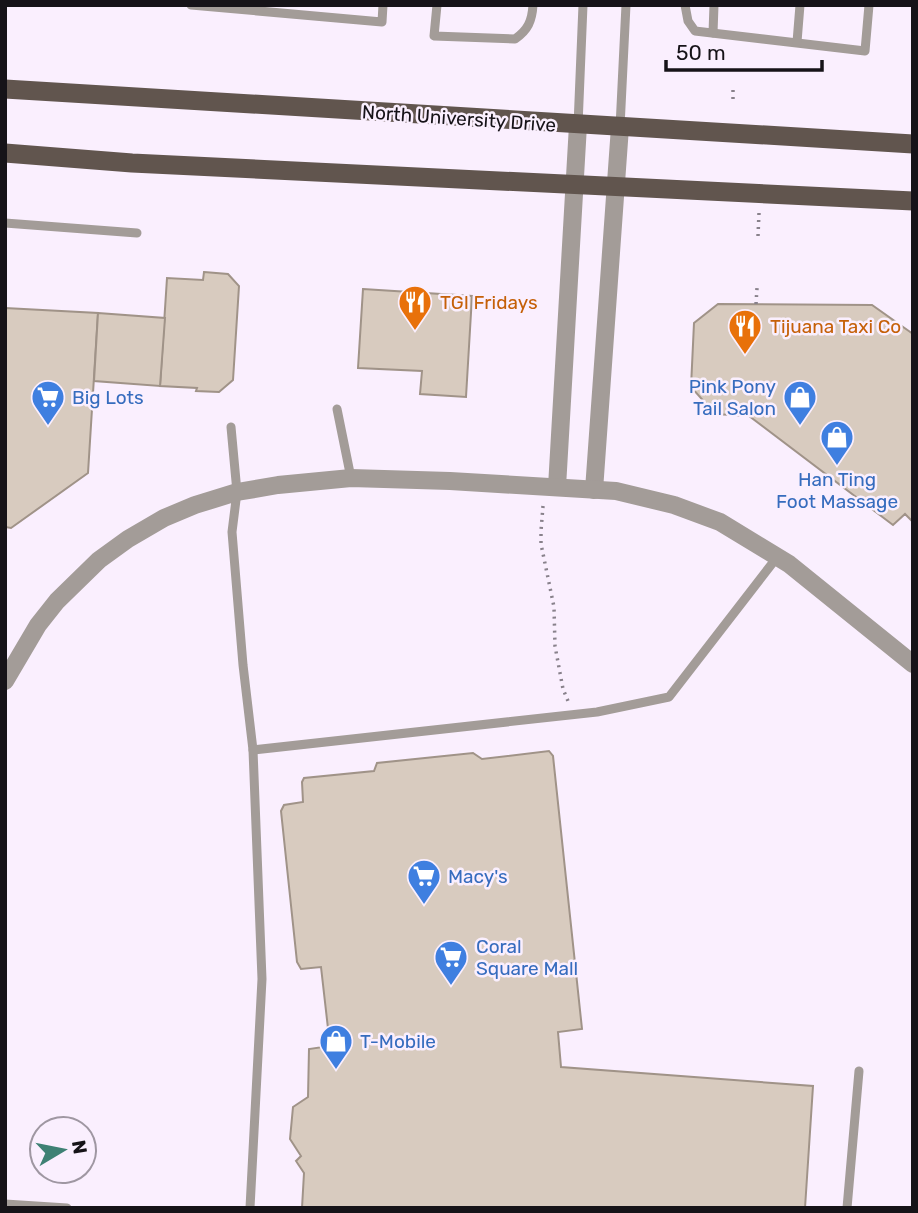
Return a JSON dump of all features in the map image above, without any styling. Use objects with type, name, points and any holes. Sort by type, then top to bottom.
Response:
[{"type":"main road","name":"North University Drive","points":[[5,89],[913,144]]},
{"type":"main road","points":[[5,153],[132,163],[913,201]]},
{"type":"street","points":[[557,487],[578,125]]},
{"type":"street","points":[[594,490],[620,127]]},
{"type":"street","points":[[5,681],[38,625],[57,601],[99,560],[128,539],[164,518],[237,492],[351,478],[616,491],[674,505],[720,522],[778,556],[913,664]]},
{"type":"lane","points":[[191,5],[277,9],[382,22],[383,5]]},
{"type":"lane","points":[[437,5],[435,36],[515,39],[525,32],[533,5]]},
{"type":"lane","points":[[578,125],[583,5]]},
{"type":"lane","points":[[620,127],[626,5]]},
{"type":"lane","points":[[685,5],[688,21],[695,31],[865,51],[869,5]]},
{"type":"lane","points":[[713,33],[714,5]]},
{"type":"lane","points":[[797,43],[800,5]]},
{"type":"lane","points":[[5,223],[137,233]]},
{"type":"lane","points":[[337,409],[351,478]]},
{"type":"lane","points":[[231,427],[237,492],[232,532],[253,750],[262,979],[250,1208]]},
{"type":"lane","points":[[253,750],[597,712],[669,697],[778,556]]},
{"type":"lane","points":[[847,1208],[859,1071]]},
{"type":"lane","points":[[5,1204],[68,1208]]},
{"type":"path","points":[[733,85],[733,100]]},
{"type":"path","points":[[758,236],[760,211]]},
{"type":"path","points":[[756,304],[757,288]]},
{"type":"path","points":[[539,486],[543,506],[541,544],[554,607],[555,646],[563,689],[573,715]]},
{"type":"building","points":[[204,272],[228,274],[239,286],[233,380],[219,392],[160,386],[167,278],[203,280]]},
{"type":"building","name":"TGI Fridays","points":[[363,289],[472,296],[466,397],[420,394],[422,371],[358,368]]},
{"type":"building","points":[[718,304],[872,305],[913,334],[913,522],[905,514],[893,525],[749,416],[715,414],[691,387],[694,323]]},
{"type":"building","name":"Big Lots","points":[[5,308],[98,313],[88,473],[11,528],[5,527]]},
{"type":"building","points":[[98,313],[165,318],[160,386],[94,381]]},
{"type":"building","name":"Coral Square Mall","points":[[549,751],[553,756],[582,1029],[558,1032],[561,1067],[813,1086],[805,1208],[302,1208],[304,1173],[296,1161],[301,1156],[290,1139],[293,1107],[308,1097],[309,1049],[330,1046],[321,967],[301,969],[297,962],[281,811],[284,805],[303,802],[304,778],[374,771],[377,763],[473,753],[482,759]]},
{"type":"place","name":"TGI Fridays","points":[[415,332]]},
{"type":"place","name":"Tijuana Taxi Co","points":[[745,356]]},
{"type":"place","name":"Big Lots","points":[[48,427]]},
{"type":"place","name":"Pink Pony Tail Salon","points":[[800,427]]},
{"type":"place","name":"Han Ting Foot Massage","points":[[837,467]]},
{"type":"place","name":"Macy's","points":[[424,906]]},
{"type":"place","name":"Coral Square Mall","points":[[451,987]]},
{"type":"place","name":"T-Mobile","points":[[336,1071]]}]
